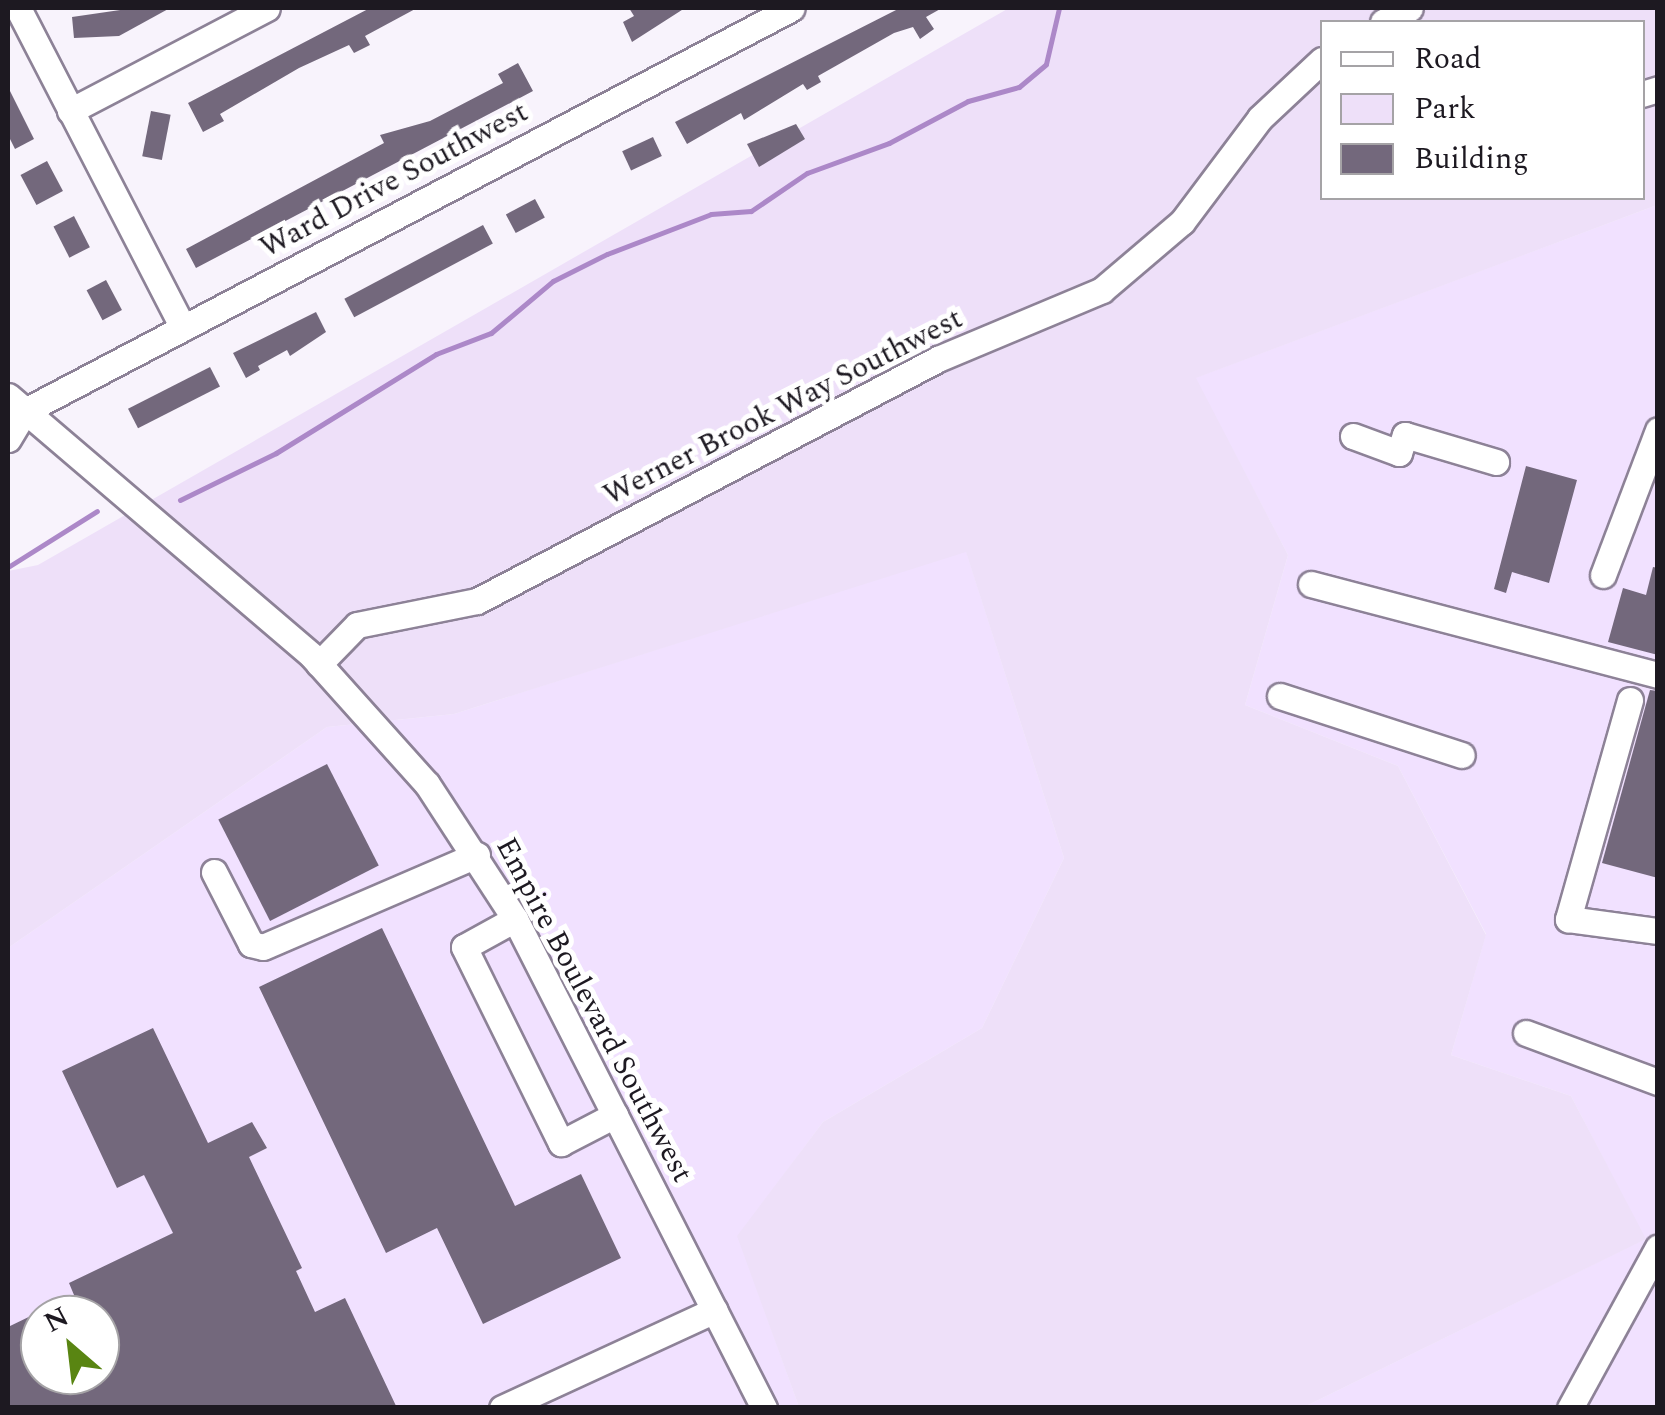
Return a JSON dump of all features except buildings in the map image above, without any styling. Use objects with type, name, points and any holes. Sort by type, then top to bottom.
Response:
[{"type":"street","points":[[18,8],[183,328]]},
{"type":"street","points":[[70,111],[267,8]]},
{"type":"street","name":"Ward Drive Southwest","points":[[16,404],[183,328],[792,8]]},
{"type":"street","points":[[1387,20],[1410,8]]},
{"type":"street","name":"Werner Brook Way Southwest","points":[[319,664],[357,625],[477,601],[938,358],[1102,290],[1182,222],[1260,118],[1320,62]]},
{"type":"street","points":[[8,439],[16,404]]},
{"type":"street","name":"Empire Boulevard Southwest","points":[[16,404],[319,664],[428,784],[478,856],[515,919],[764,1408]]},
{"type":"street","points":[[1353,436],[1398,453],[1405,436],[1496,462]]},
{"type":"street","points":[[1603,575],[1656,438]]},
{"type":"street","points":[[1311,584],[1658,674]]},
{"type":"street","points":[[1280,696],[1462,755]]},
{"type":"street","points":[[1630,700],[1568,919],[1658,931]]},
{"type":"street","points":[[214,872],[251,944],[263,947],[478,856]]},
{"type":"street","points":[[515,919],[464,947],[561,1143],[615,1115]]},
{"type":"street","points":[[1526,1033],[1658,1082]]},
{"type":"street","points":[[1570,1408],[1658,1247]]},
{"type":"street","points":[[502,1408],[714,1310]]},
{"type":"shaded area","points":[[1657,205],[1657,1407],[1304,1407],[1645,1239],[1571,1096],[1451,1055],[1486,934],[1398,766],[1245,705],[1288,555],[1195,378]]},
{"type":"shaded area","points":[[966,551],[1064,858],[982,1028],[823,1122],[738,1236],[799,1407],[8,1407],[8,948],[327,727],[454,714]]},
{"type":"green space","points":[[1009,8],[1657,8],[1657,205],[1196,378],[1288,555],[1245,705],[1398,766],[1486,935],[1451,1055],[1571,1096],[1646,1239],[1304,1407],[799,1407],[737,1236],[823,1122],[982,1028],[1064,858],[966,552],[454,714],[327,727],[8,948],[8,571],[38,565]]},
{"type":"waterway","points":[[180,500],[276,453],[436,354],[491,333],[553,281],[607,254],[711,214],[751,211],[807,173],[889,143],[968,101],[1019,87],[1046,64],[1059,8]]},
{"type":"waterway","points":[[8,567],[97,511]]}]
